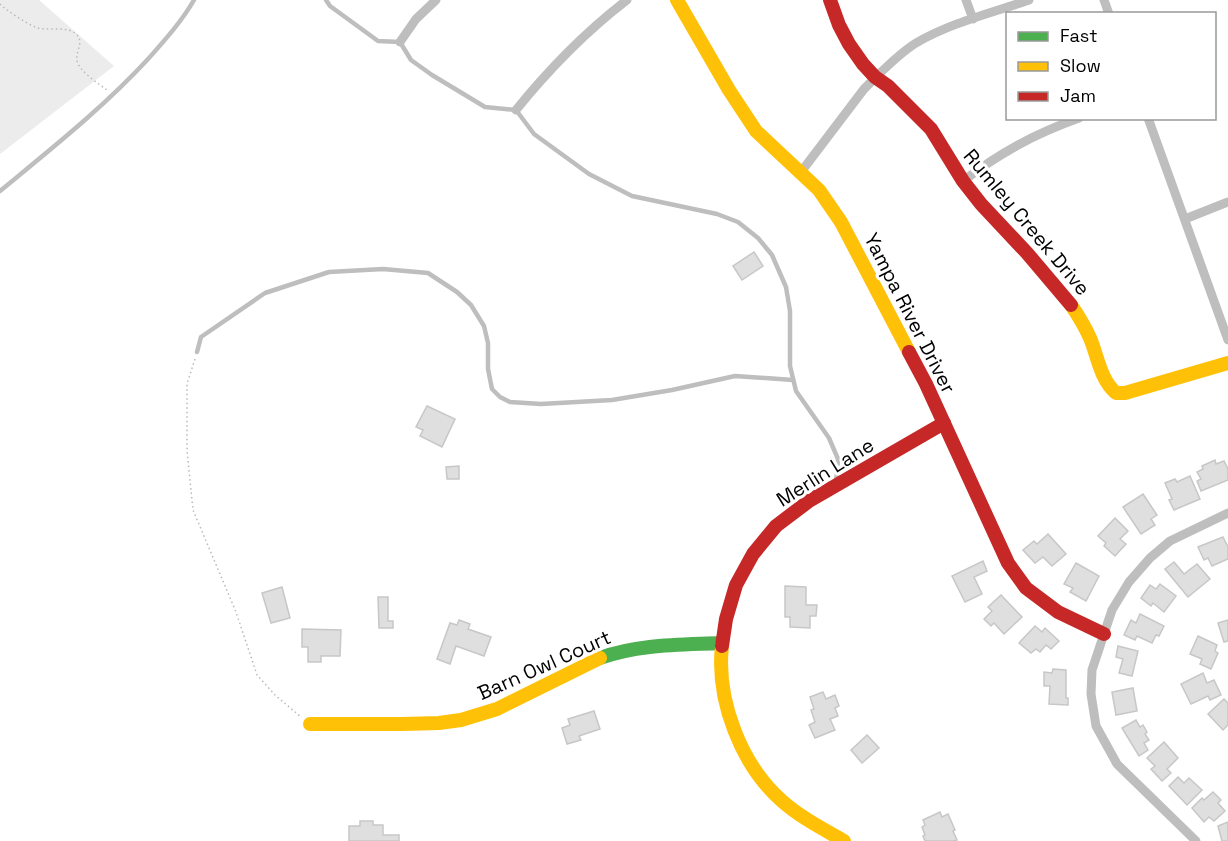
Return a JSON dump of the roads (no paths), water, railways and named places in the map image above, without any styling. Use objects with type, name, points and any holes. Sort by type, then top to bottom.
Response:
[{"type":"street","points":[[400,42],[416,19],[436,0]]},
{"type":"street","points":[[516,110],[542,78],[578,41],[627,0]]},
{"type":"street","name":"Yampa River Driver","points":[[677,0],[729,90],[751,123],[819,190],[841,222],[926,384],[1008,564],[1026,588],[1058,612],[1104,634]]},
{"type":"street","name":"Rumley Creek Drive","points":[[830,0],[839,25],[863,64],[931,129],[963,181],[981,204],[1012,236],[1073,307],[1090,338],[1108,386],[1116,393],[1125,393],[1228,363]]},
{"type":"street","points":[[966,0],[973,19]]},
{"type":"street","points":[[801,172],[864,89],[915,44],[944,29],[1029,0]]},
{"type":"street","points":[[963,181],[988,161],[1028,139],[1074,120]]},
{"type":"street","points":[[1149,120],[1228,340]]},
{"type":"street","points":[[1185,219],[1228,202]]},
{"type":"street","name":"Merlin Lane","points":[[844,841],[794,811],[766,786],[751,766],[740,745],[727,709],[722,685],[721,643],[731,600],[756,550],[775,526],[791,513],[944,423]]},
{"type":"street","points":[[1196,841],[1117,764],[1096,726],[1091,694],[1092,670],[1112,610],[1129,582],[1150,558],[1170,541],[1228,513]]},
{"type":"street","name":"Barn Owl Court","points":[[310,724],[432,723],[461,720],[480,716],[504,706],[583,665],[613,653],[663,645],[721,643]]},
{"type":"lane","points":[[0,191],[122,87],[163,43],[194,0]]},
{"type":"lane","points":[[326,0],[330,6],[378,41],[400,42],[411,60],[485,107],[516,110],[534,134],[589,174],[632,196],[728,218],[738,222],[758,238],[772,255],[786,287],[790,310],[790,366],[793,380],[796,391],[829,438],[838,459],[836,486]]},
{"type":"lane","points":[[197,352],[201,337],[266,293],[329,272],[383,269],[428,273],[457,292],[471,305],[484,326],[488,343],[488,369],[492,389],[500,397],[510,402],[541,404],[612,400],[735,376],[793,380]]}]
